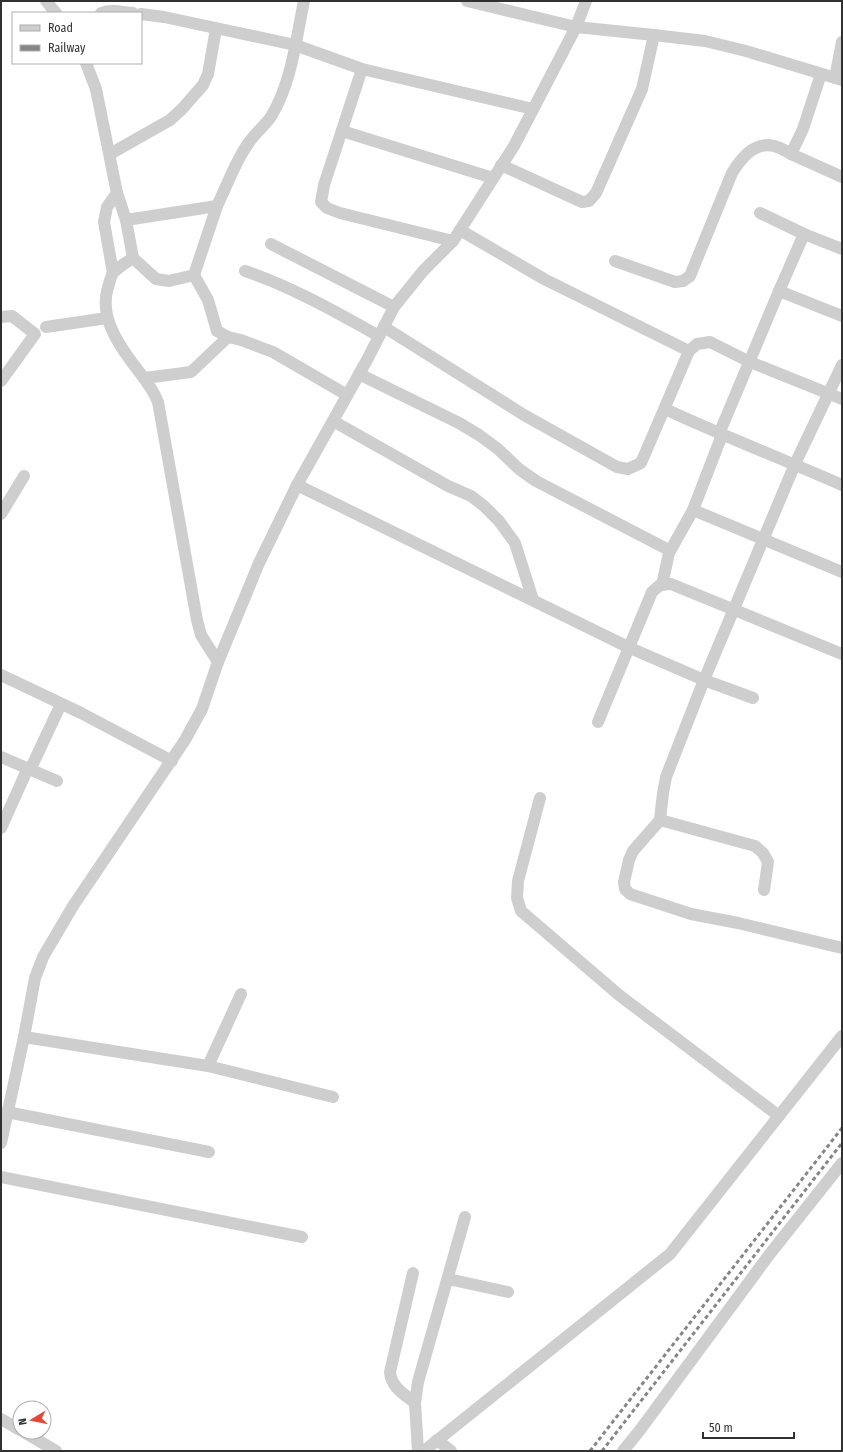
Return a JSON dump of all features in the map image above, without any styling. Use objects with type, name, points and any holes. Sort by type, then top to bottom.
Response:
[{"type":"street","points":[[46,1],[55,12]]},
{"type":"street","points":[[304,1],[293,55],[284,89],[272,115],[250,141],[241,156],[217,206],[194,275],[208,300],[217,331],[228,337],[241,340],[273,352],[347,395]]},
{"type":"street","points":[[467,1],[576,27],[705,41],[746,51],[838,79],[842,42]]},
{"type":"street","points":[[1,1143],[35,978],[43,957],[73,906],[172,761],[202,709],[218,662],[259,563],[297,485],[382,332],[394,307],[423,271],[453,241],[514,146],[576,27],[586,1]]},
{"type":"street","points":[[108,12],[124,12]]},
{"type":"street","points":[[142,14],[164,17],[295,45],[362,69],[533,109]]},
{"type":"street","points":[[110,154],[170,120],[203,85],[208,74],[216,29]]},
{"type":"street","points":[[501,165],[582,202],[589,201],[596,193],[642,89],[654,35]]},
{"type":"street","points":[[86,64],[96,89],[117,193],[126,220],[133,258],[156,279],[169,281],[194,275]]},
{"type":"street","points":[[362,69],[324,185],[321,202],[327,208],[453,241]]},
{"type":"street","points":[[791,154],[803,129],[821,74]]},
{"type":"street","points":[[342,131],[493,178]]},
{"type":"street","points":[[615,261],[675,282],[683,281],[690,276],[732,172],[738,162],[760,145],[774,145],[842,178]]},
{"type":"street","points":[[113,273],[104,222],[107,207],[117,193]]},
{"type":"street","points":[[126,220],[217,206]]},
{"type":"street","points":[[760,213],[804,234],[842,249]]},
{"type":"street","points":[[460,230],[544,279],[689,351]]},
{"type":"street","points":[[662,585],[669,553],[694,510],[721,434],[779,291],[804,234]]},
{"type":"street","points":[[271,244],[394,307]]},
{"type":"street","points":[[133,258],[113,273],[109,282],[105,298],[107,318],[115,336],[130,361],[145,378],[158,402],[197,620],[201,635],[218,662]]},
{"type":"street","points":[[245,271],[262,276],[382,332],[524,415],[617,467],[628,469],[641,463],[689,351],[697,344],[710,342],[750,362],[842,399]]},
{"type":"street","points":[[779,291],[842,316]]},
{"type":"street","points":[[1,317],[12,316],[35,334],[1,381]]},
{"type":"street","points":[[46,327],[107,318]]},
{"type":"street","points":[[145,378],[191,372],[228,337]]},
{"type":"street","points":[[842,365],[795,464],[704,680],[666,777],[660,820],[633,851],[629,860],[624,882],[625,889],[630,894],[691,914],[738,923],[842,948]]},
{"type":"street","points":[[359,374],[459,423],[492,444],[519,469],[536,481],[664,548]]},
{"type":"street","points":[[665,409],[842,484]]},
{"type":"street","points":[[333,420],[448,486],[471,496],[484,506],[499,521],[515,543],[533,600]]},
{"type":"street","points":[[1,514],[24,476]]},
{"type":"street","points":[[297,485],[630,648],[704,680],[753,698]]},
{"type":"street","points":[[694,510],[842,572]]},
{"type":"street","points":[[598,722],[652,592],[662,585],[671,584],[840,649]]},
{"type":"street","points":[[1,675],[62,704],[172,761]]},
{"type":"street","points":[[1,828],[62,704]]},
{"type":"street","points":[[1,757],[57,781]]},
{"type":"street","points":[[540,798],[518,881],[517,898],[521,911],[619,995],[779,1116]]},
{"type":"street","points":[[660,820],[755,846],[763,853],[768,862],[764,890]]},
{"type":"street","points":[[208,1066],[241,994]]},
{"type":"street","points":[[24,1036],[208,1066],[333,1097]]},
{"type":"street","points":[[424,1451],[670,1254],[842,1036]]},
{"type":"street","points":[[7,1112],[209,1152]]},
{"type":"street","points":[[623,1451],[769,1255],[842,1163]]},
{"type":"street","points":[[1,1177],[302,1237]]},
{"type":"street","points":[[418,1451],[415,1403],[418,1382],[465,1217]]},
{"type":"street","points":[[413,1273],[390,1372],[390,1379],[394,1386],[415,1403]]},
{"type":"street","points":[[448,1279],[508,1292]]},
{"type":"street","points":[[1,1419],[12,1425]]},
{"type":"street","points":[[37,1440],[56,1451]]},
{"type":"street","points":[[437,1440],[451,1451]]},
{"type":"railway","points":[[590,1451],[842,1128]]},
{"type":"railway","points":[[602,1451],[842,1143]]}]
